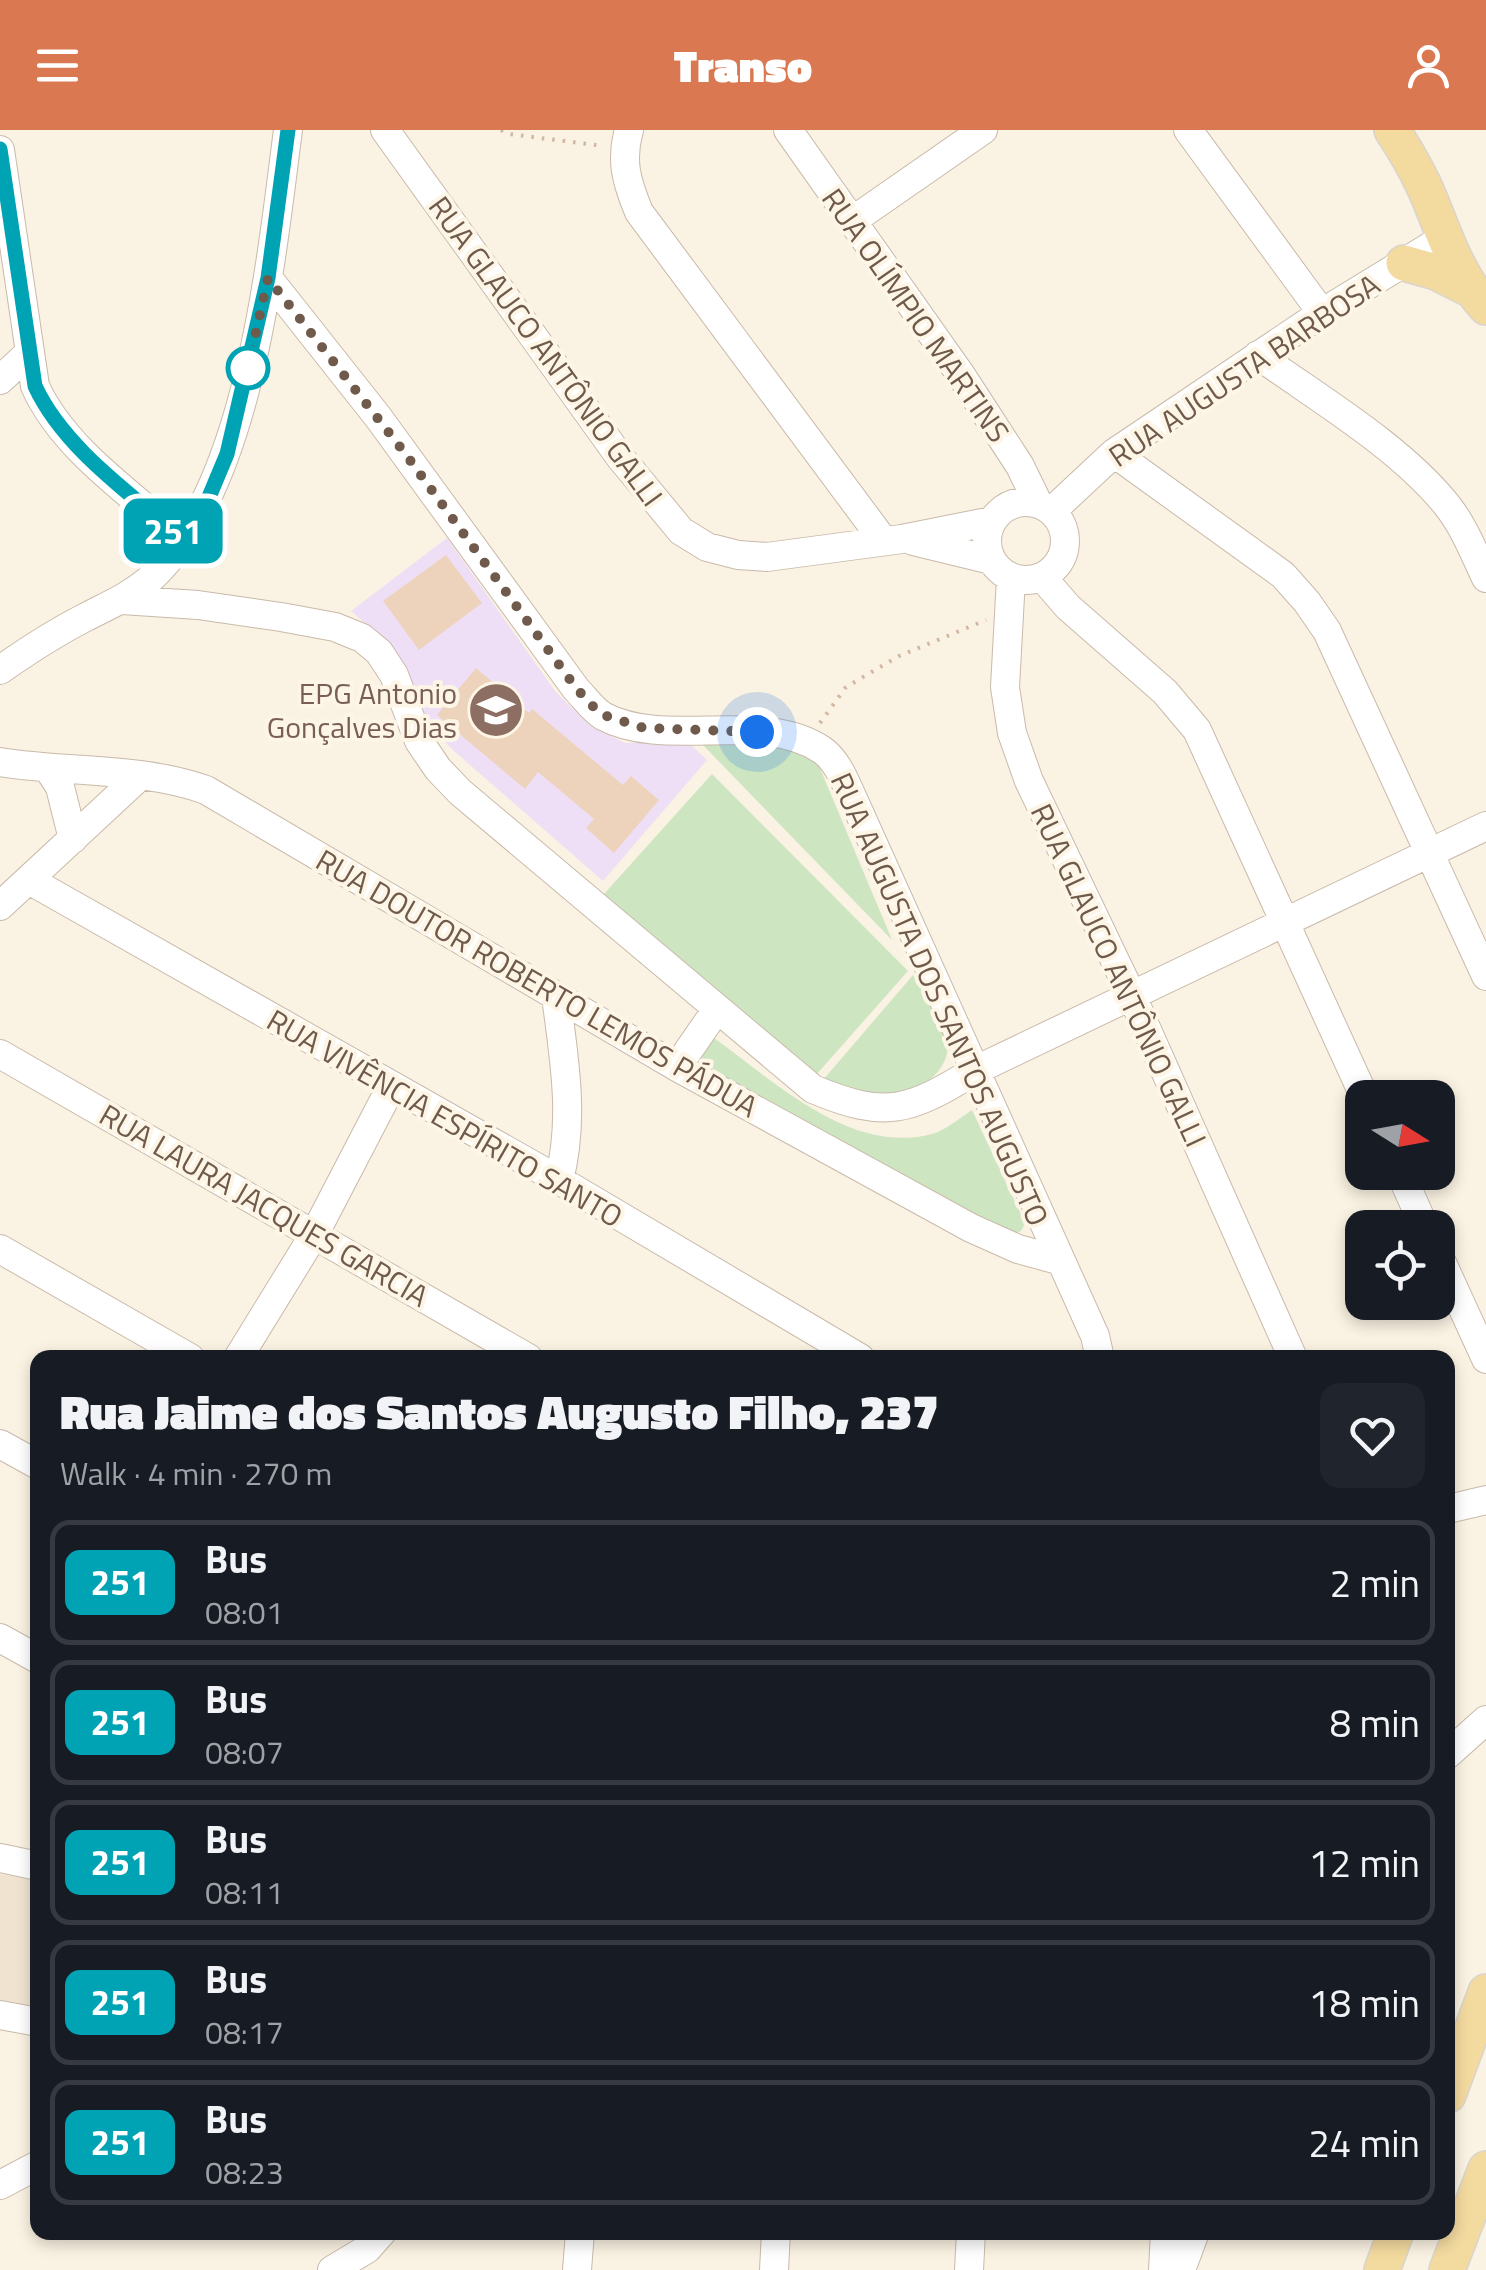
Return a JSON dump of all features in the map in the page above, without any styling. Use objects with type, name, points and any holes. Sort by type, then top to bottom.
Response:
[{"type":"main road","points":[[1392,130],[1478,298]]},
{"type":"main road","points":[[1404,263],[1436,272],[1478,298]]},
{"type":"main road","points":[[1455,2076],[1486,1992]]},
{"type":"main road","points":[[1446,2270],[1477,2228],[1486,2169]]},
{"type":"main road","points":[[1382,2270],[1393,2240]]},
{"type":"street","points":[[0,670],[35,645],[122,600],[149,580],[184,540],[209,497],[227,454],[268,278],[288,130]]},
{"type":"street","name":"RUA OLÍMPIO MARTINS","points":[[788,130],[961,374],[1045,508]]},
{"type":"street","points":[[852,221],[983,130]]},
{"type":"street","points":[[1188,130],[1322,313]]},
{"type":"street","name":"RUA GLAUCO ANTÔNIO GALLI","points":[[395,135],[620,457],[681,532],[707,547],[766,557],[992,522]]},
{"type":"street","points":[[626,139],[625,180],[639,212],[893,539]]},
{"type":"street","points":[[0,150],[35,386],[46,411],[92,459],[184,540]]},
{"type":"street","name":"RUA AUGUSTA BARBOSA","points":[[1045,508],[1114,453],[1258,355],[1444,238]]},
{"type":"street","name":"RUA AUGUSTA DOS SANTOS AUGUSTO","points":[[268,278],[404,452],[576,688],[600,714],[644,728],[733,729],[806,742],[824,751],[839,771],[967,1075],[1095,1336],[1098,1350]]},
{"type":"street","points":[[0,380],[30,353]]},
{"type":"street","points":[[1258,355],[1428,484],[1464,530],[1486,578]]},
{"type":"street","points":[[1114,453],[1283,575],[1307,602],[1335,649],[1486,976]]},
{"type":"street","points":[[1012,504],[1045,508],[1060,522],[1065,547],[1061,560],[1042,578],[1032,580],[1001,569],[987,548],[992,522],[1012,504]]},
{"type":"street","name":"RUA GLAUCO ANTÔNIO GALLI","points":[[893,539],[1001,569],[1010,613],[1005,687],[1012,733],[1029,781],[1130,994],[1289,1350]]},
{"type":"street","points":[[1042,578],[1068,607],[1165,692],[1197,730],[1358,1080]]},
{"type":"street","points":[[122,600],[282,616],[335,627],[362,638],[379,652],[394,675],[419,742],[448,781],[813,1089],[850,1104],[880,1110],[910,1105],[1130,994],[1486,826]]},
{"type":"street","name":"RUA DOUTOR ROBERTO LEMOS PÁDUA","points":[[0,762],[49,770],[177,780],[206,790],[677,1067],[971,1228],[1018,1249],[1058,1260]]},
{"type":"street","points":[[49,770],[64,799],[73,838]]},
{"type":"street","points":[[0,906],[141,776]]},
{"type":"street","name":"RUA VIVÊNCIA ESPÍRITO SANTO","points":[[28,880],[559,1180],[846,1350]]},
{"type":"street","points":[[556,996],[569,1098],[566,1154],[559,1180]]},
{"type":"street","points":[[677,1067],[717,1009]]},
{"type":"street","name":"RUA LAURA JACQUES GARCIA","points":[[0,1054],[514,1350]]},
{"type":"street","points":[[243,1350],[315,1232],[391,1087]]},
{"type":"street","points":[[0,1249],[176,1350]]},
{"type":"street","points":[[1455,1291],[1486,1359]]},
{"type":"street","points":[[0,1444],[30,1461]]},
{"type":"street","points":[[1455,1507],[1486,1500]]},
{"type":"street","points":[[0,1638],[30,1655]]},
{"type":"street","points":[[1455,1748],[1486,1720]]},
{"type":"street","points":[[0,1858],[30,1864]]},
{"type":"street","points":[[0,2014],[30,2020]]},
{"type":"street","points":[[0,2185],[30,2169]]},
{"type":"street","points":[[332,2270],[368,2250],[376,2240]]},
{"type":"street","points":[[578,2270],[580,2240]]},
{"type":"street","points":[[774,2270],[776,2240]]},
{"type":"street","points":[[970,2270],[971,2240]]},
{"type":"street","points":[[1163,2270],[1165,2240]]},
{"type":"street","points":[[1181,2270],[1192,2240]]},
{"type":"path","points":[[501,130],[509,134],[626,139]]},
{"type":"path","points":[[806,742],[846,686],[899,656],[972,624],[1010,613]]},
{"type":"shaded area","name":"EPG Antonio Gonçalves Dias","points":[[447,538],[555,691],[590,726],[625,743],[687,741],[707,760],[603,881],[454,751],[421,717],[397,652],[351,611]]},
{"type":"shaded area","points":[[0,1874],[30,1879],[30,2008],[0,2002]]},
{"type":"green space","points":[[762,741],[811,757],[819,766],[892,940],[702,744]]},
{"type":"green space","points":[[712,774],[908,971],[816,1075],[604,894]]},
{"type":"green space","points":[[913,975],[947,1039],[947,1052],[936,1074],[914,1089],[889,1096],[863,1093],[823,1080]]},
{"type":"green space","points":[[710,1035],[814,1109],[871,1134],[901,1138],[932,1134],[972,1110],[1025,1223],[1021,1231],[1013,1234],[989,1224],[693,1062]]},
{"type":"building","points":[[446,555],[482,603],[419,650],[383,601]]},
{"type":"building","points":[[476,668],[623,785],[631,776],[659,800],[614,853],[586,828],[594,819],[538,772],[525,789],[437,715]]},
{"type":"bus line","name":"251","points":[[0,149],[35,386],[46,411],[92,459],[184,540],[209,497],[227,454],[268,278],[288,130]]},
{"type":"place","name":"EPG Antonio Gonçalves Dias","points":[[496,710]]},
{"type":"route","points":[[248,368],[268,278],[404,452],[576,688],[600,714],[644,728],[757,732]]}]
